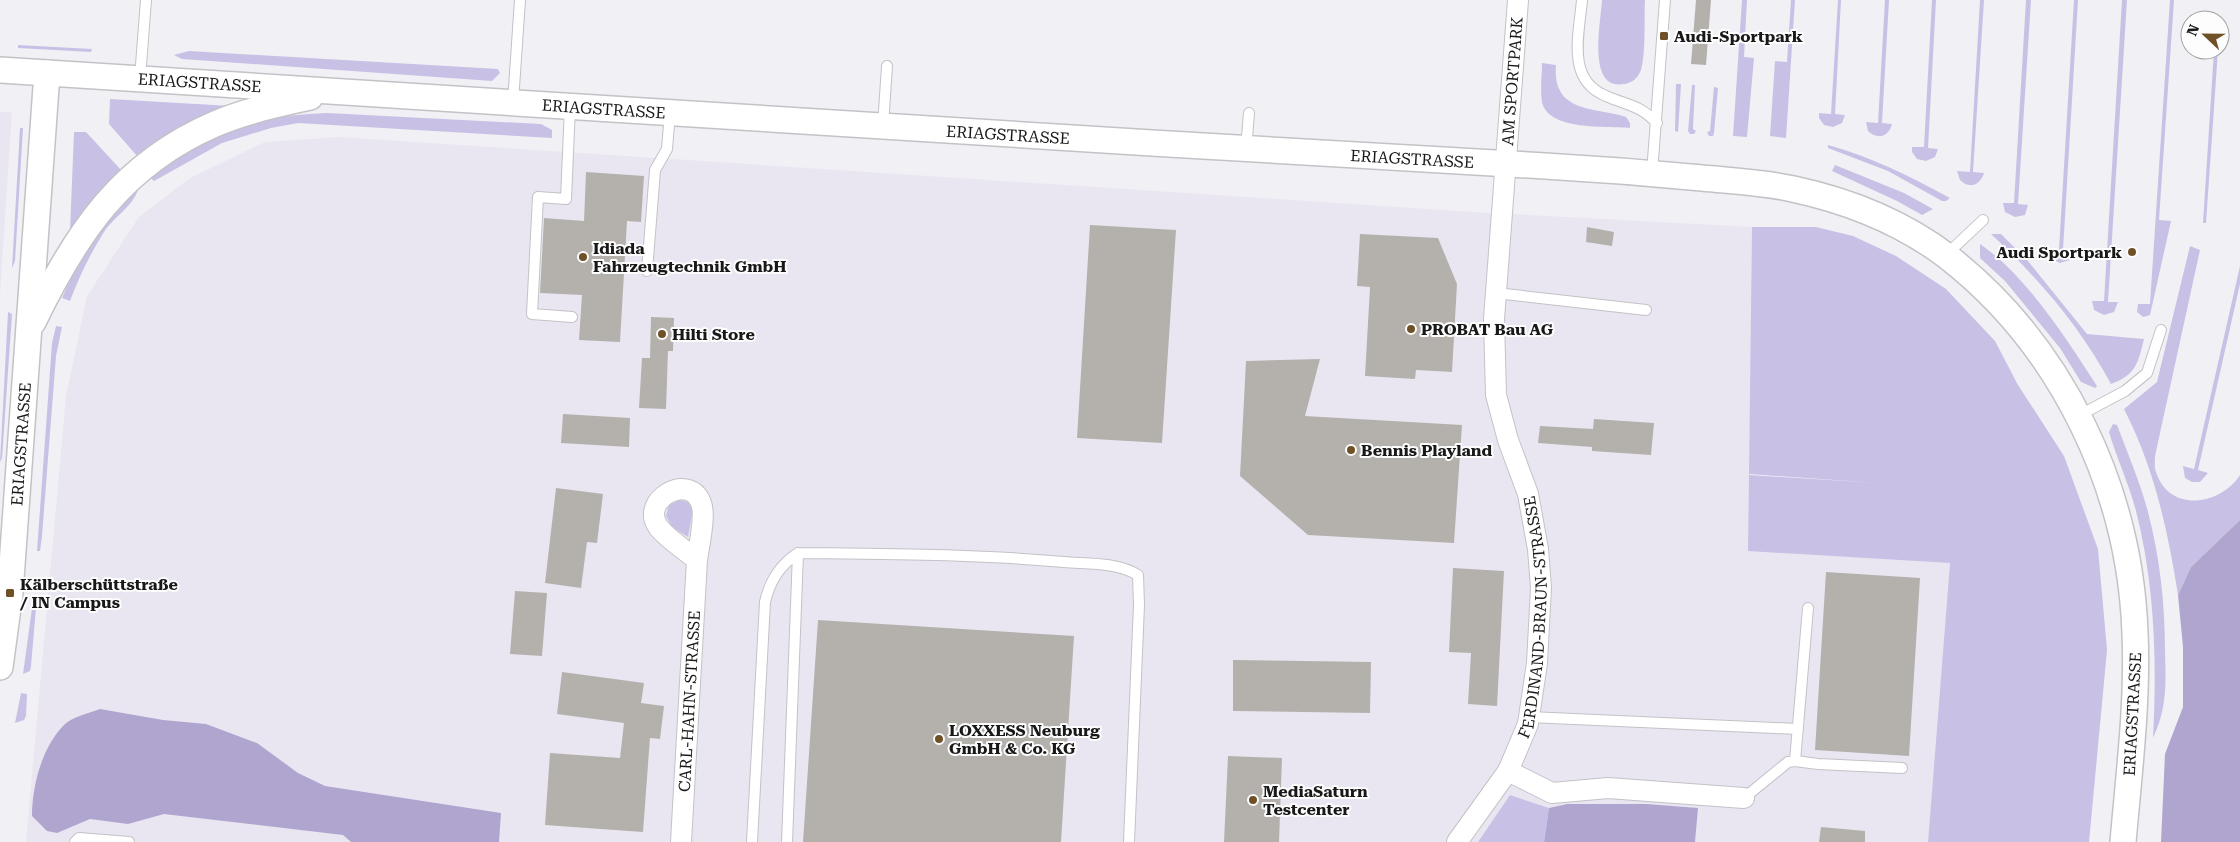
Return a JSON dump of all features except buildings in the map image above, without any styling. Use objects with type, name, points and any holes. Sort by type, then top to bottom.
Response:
[{"type":"street","name":"AM SPORTPARK","points":[[1506,164],[1518,0]]},
{"type":"street","points":[[0,70],[47,73]]},
{"type":"street","name":"ERIAGSTRASSE","points":[[0,666],[10,593],[47,73],[1652,173],[1787,187],[1837,199],[1868,211],[1912,232],[1945,255],[1986,289],[2020,326],[2052,372],[2078,416],[2111,495],[2132,586],[2136,684],[2123,842]]},
{"type":"street","points":[[28,334],[78,238],[103,206],[136,172],[168,149],[217,123],[334,91]]},
{"type":"street","name":"FERDINAND-BRAUN-STRASSE","points":[[1457,842],[1508,772],[1528,724],[1538,645],[1540,588],[1538,549],[1528,494],[1508,440],[1496,395],[1494,361],[1496,293],[1506,164]]},
{"type":"street","name":"CARL-HAHN-STRASSE","points":[[681,842],[697,560]]},
{"type":"street","points":[[1508,772],[1552,793],[1608,788],[1744,798]]},
{"type":"lane","points":[[140,78],[146,0]]},
{"type":"lane","points":[[513,103],[520,0]]},
{"type":"lane","points":[[1582,0],[1578,58],[1580,72],[1586,83],[1607,97],[1636,106],[1657,123]]},
{"type":"lane","points":[[1652,173],[1665,0]]},
{"type":"lane","points":[[883,126],[887,66]]},
{"type":"lane","points":[[570,107],[566,199],[538,197],[532,314],[572,317]]},
{"type":"lane","points":[[647,270],[655,170],[668,149],[670,113]]},
{"type":"lane","points":[[1246,149],[1249,113]]},
{"type":"lane","points":[[1945,255],[1983,220]]},
{"type":"lane","points":[[1496,293],[1646,310]]},
{"type":"lane","points":[[2078,416],[2126,391],[2147,373],[2161,330]]},
{"type":"lane","points":[[752,842],[765,602],[769,584],[785,562],[798,553],[996,556],[1108,566],[1128,569],[1138,575],[1140,605],[1129,842]]},
{"type":"lane","points":[[787,842],[798,553]]},
{"type":"lane","points":[[1795,761],[1808,608]]},
{"type":"lane","points":[[1529,718],[1798,729]]},
{"type":"lane","points":[[1744,798],[1788,762],[1902,768]]},
{"type":"lane","points":[[75,842],[79,838],[129,842]]},
{"type":"shaded area","points":[[1602,0],[1645,0],[1643,63],[1641,70],[1634,80],[1624,84],[1612,83],[1604,77],[1600,66],[1598,52]]},
{"type":"shaded area","points":[[1742,0],[1747,0],[1744,57],[1754,58],[1747,137],[1733,136]]},
{"type":"shaded area","points":[[1791,0],[1795,0],[1786,138],[1770,136],[1775,61],[1787,62]]},
{"type":"shaded area","points":[[1838,0],[1841,0],[1835,114],[1845,115],[1842,123],[1833,127],[1824,125],[1819,118],[1819,113],[1831,114]]},
{"type":"shaded area","points":[[1885,0],[1889,0],[1882,123],[1892,124],[1888,132],[1882,136],[1875,136],[1868,131],[1866,122],[1878,123]]},
{"type":"shaded area","points":[[1932,0],[1936,0],[1928,148],[1938,149],[1935,157],[1926,161],[1917,159],[1912,152],[1912,147],[1924,147]]},
{"type":"shaded area","points":[[1980,0],[1984,0],[1973,172],[1984,173],[1980,181],[1974,185],[1967,185],[1960,180],[1957,171],[1970,172]]},
{"type":"shaded area","points":[[2026,0],[2031,0],[2018,204],[2028,205],[2025,215],[2015,217],[2005,212],[2003,203],[2014,203]]},
{"type":"shaded area","points":[[2074,0],[2078,0],[2063,250],[2073,250],[2070,260],[2060,263],[2050,258],[2048,248],[2059,249]]},
{"type":"shaded area","points":[[2122,0],[2127,0],[2108,302],[2118,302],[2114,312],[2104,315],[2094,310],[2092,301],[2104,301]]},
{"type":"shaded area","points":[[2170,0],[2174,0],[2159,220],[2171,221],[2150,315],[2143,317],[2137,312],[2138,304],[2150,304]]},
{"type":"shaded area","points":[[18,45],[92,49],[91,52],[18,48]]},
{"type":"shaded area","points":[[189,51],[498,69],[500,73],[492,81],[182,59],[174,55]]},
{"type":"shaded area","points":[[2213,60],[2217,60],[2206,223],[2203,223]]},
{"type":"shaded area","points":[[1542,63],[1556,65],[1557,81],[1561,92],[1568,100],[1578,106],[1626,117],[1630,123],[1630,128],[1594,127],[1555,118],[1547,111],[1542,102]]},
{"type":"shaded area","points":[[1676,84],[1681,84],[1678,132],[1675,131]]},
{"type":"shaded area","points":[[1692,85],[1695,85],[1693,129],[1696,131],[1694,134],[1690,134],[1688,131]]},
{"type":"shaded area","points":[[1714,87],[1718,88],[1714,133],[1713,136],[1709,136],[1707,132],[1710,131]]},
{"type":"shaded area","points":[[110,99],[231,106],[165,136],[138,157],[109,124]]},
{"type":"shaded area","points":[[0,112],[12,112],[0,295]]},
{"type":"shaded area","points":[[327,113],[541,124],[552,130],[552,138],[298,123],[271,128],[222,143],[154,181],[148,175],[204,142],[240,126],[283,116]]},
{"type":"shaded area","points":[[20,128],[23,128],[15,261],[12,268]]},
{"type":"shaded area","points":[[74,132],[86,132],[121,170],[91,201],[70,231]]},
{"type":"shaded area","points":[[339,137],[1473,212],[1752,227],[1749,550],[1950,563],[1928,842],[1695,842],[1697,808],[1647,804],[1567,804],[1549,808],[1511,795],[1478,842],[26,842],[66,396],[87,296],[139,217],[190,178],[265,142]]},
{"type":"shaded area","points":[[1828,145],[1860,155],[1890,168],[1950,198],[1942,201],[1888,171],[1828,148]]},
{"type":"shaded area","points":[[1835,165],[1904,193],[1933,209],[1922,215],[1897,201],[1832,171]]},
{"type":"shaded area","points":[[135,188],[138,190],[132,202],[108,227],[94,249],[70,301],[62,298],[82,252]]},
{"type":"shaded area","points":[[1752,227],[1816,227],[1853,236],[1896,256],[1946,289],[1995,341],[2018,385],[2064,456],[2098,549],[2107,650],[2089,842],[1928,842],[1950,563],[1748,551],[1749,475],[1877,483],[1749,474]]},
{"type":"shaded area","points":[[1991,234],[2001,234],[2028,261],[2087,334],[2144,339],[2138,361],[2126,377],[2111,384],[2086,342],[2057,304]]},
{"type":"shaded area","points":[[1980,244],[1997,257],[2029,290],[2073,349],[2097,386],[2095,388],[2081,382],[2060,348],[2005,281],[1980,258]]},
{"type":"shaded area","points":[[2190,246],[2200,250],[2155,456],[2155,468],[2163,485],[2172,494],[2183,499],[2195,500],[2208,498],[2220,493],[2240,475],[2240,520],[2191,567],[2178,595],[2170,547],[2152,476],[2135,431],[2124,409],[2157,382]]},
{"type":"shaded area","points":[[2240,266],[2240,284],[2198,470],[2208,473],[2200,482],[2192,482],[2185,478],[2183,466],[2194,469]]},
{"type":"shaded area","points":[[8,312],[12,314],[2,458],[0,462]]},
{"type":"shaded area","points":[[56,326],[62,327],[56,356],[42,536],[40,551],[37,551],[52,343]]},
{"type":"shaded area","points":[[2113,424],[2117,425],[2145,501],[2156,547],[2161,581],[2164,616],[2165,685],[2161,716],[2153,738],[2155,681],[2151,596],[2136,511],[2109,432]]},
{"type":"shaded area","points":[[680,500],[688,502],[693,510],[688,537],[672,527],[666,516],[669,505]]},
{"type":"shaded area","points":[[2240,520],[2240,842],[2161,842],[2165,754],[2183,707],[2183,647],[2178,595],[2191,567]]},
{"type":"shaded area","points":[[32,608],[36,608],[31,666],[30,671],[23,674]]},
{"type":"shaded area","points":[[21,693],[27,694],[26,716],[24,720],[15,723]]},
{"type":"shaded area","points":[[100,709],[163,720],[206,724],[257,743],[298,773],[325,786],[501,813],[499,842],[351,842],[343,835],[164,814],[128,824],[90,819],[57,833],[47,831],[32,816],[36,780],[44,756],[56,734],[67,722]]},
{"type":"shaded area","points":[[1510,795],[1549,808],[1544,842],[1478,842]]},
{"type":"shaded area","points":[[1567,804],[1647,804],[1698,808],[1695,842],[1544,842],[1549,808]]},
{"type":"place","name":"Audi-Sportpark","points":[[1664,36]]},
{"type":"place","name":"Audi Sportpark","points":[[2132,252]]},
{"type":"place","name":"Idiada Fahrzeugtechnik GmbH","points":[[583,257]]},
{"type":"place","name":"PROBAT Bau AG","points":[[1411,329]]},
{"type":"place","name":"Hilti Store","points":[[662,334]]},
{"type":"place","name":"Bennis Playland","points":[[1351,450]]},
{"type":"place","name":"Kälberschüttstraße / IN Campus","points":[[10,593]]},
{"type":"place","name":"LOXXESS Neuburg GmbH & Co. KG","points":[[939,739]]},
{"type":"place","name":"MediaSaturn Testcenter","points":[[1253,800]]}]
